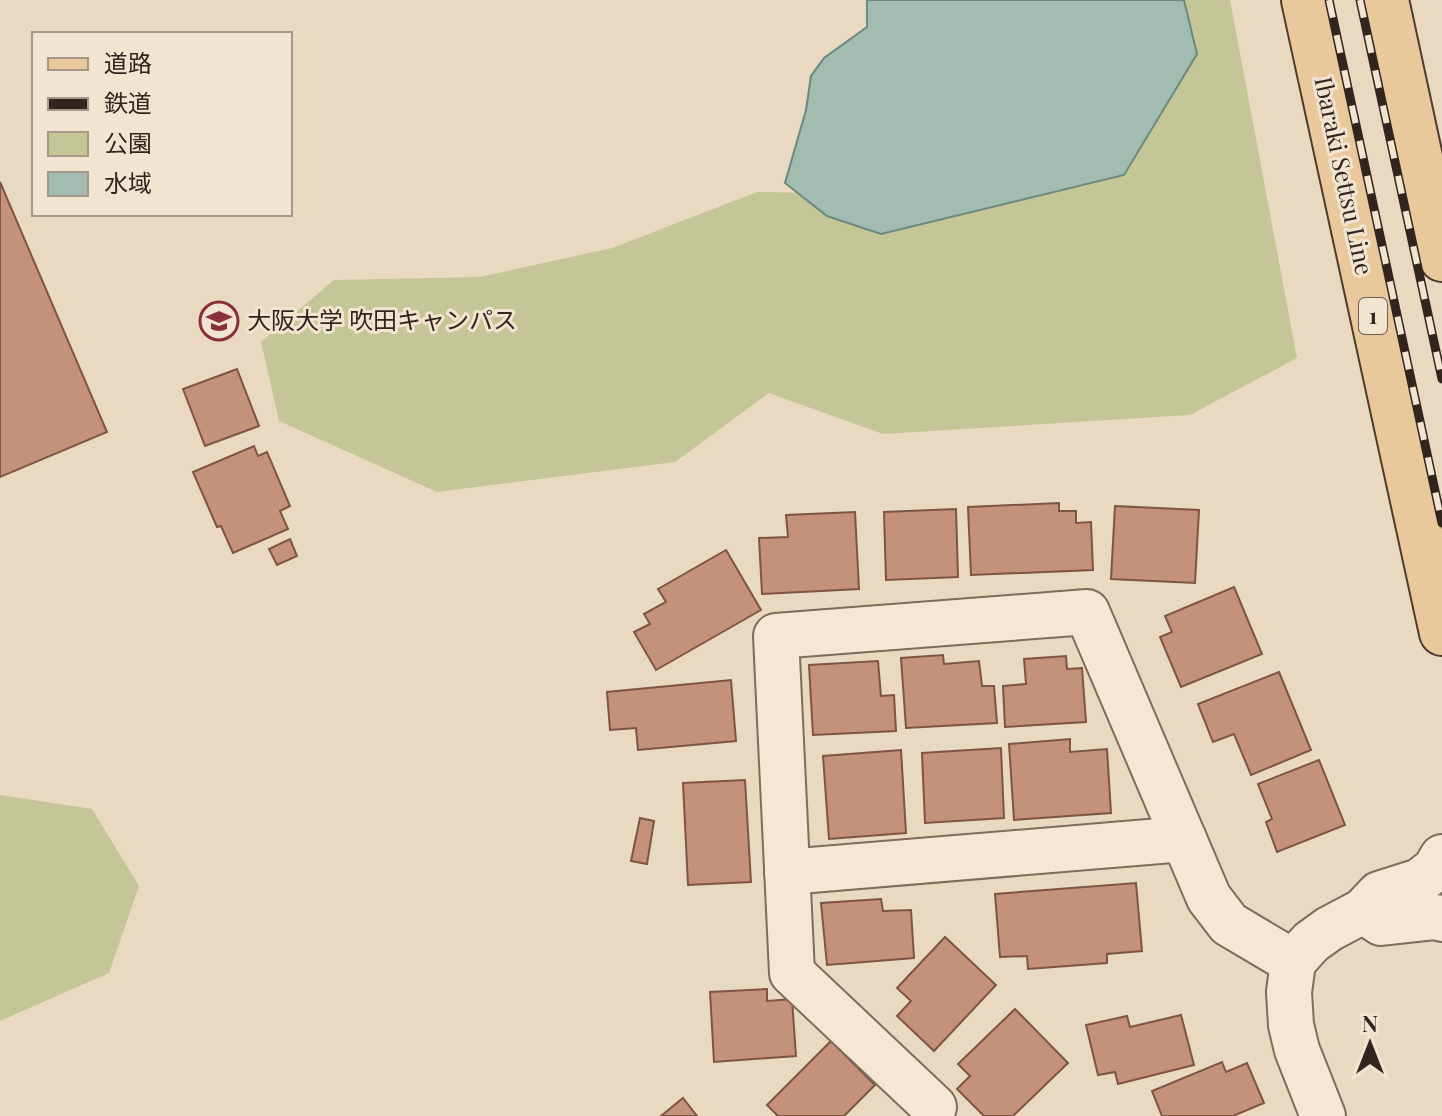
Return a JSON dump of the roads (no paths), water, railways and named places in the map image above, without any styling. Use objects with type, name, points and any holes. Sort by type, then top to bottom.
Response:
[{"type":"main road","name":"Ibaraki Settsu Line","points":[[1304,0],[1442,633]]},
{"type":"main road","points":[[1386,0],[1442,259]]},
{"type":"street","points":[[934,1107],[792,973],[776,636],[1087,612],[1209,898],[1229,924],[1293,962]]},
{"type":"street","points":[[787,872],[1184,839]]},
{"type":"street","points":[[1323,1116],[1297,1050],[1291,1025],[1289,992],[1293,962],[1311,942],[1363,911],[1379,894],[1420,881],[1435,869],[1442,857]]},
{"type":"street","points":[[1363,911],[1381,923],[1442,919]]},
{"type":"water","points":[[867,0],[1184,0],[1197,54],[1124,175],[881,234],[827,216],[785,183],[806,110],[811,76],[824,58],[867,27]]},
{"type":"railway","points":[[1329,0],[1442,523]]},
{"type":"railway","points":[[1360,0],[1442,379]]},
{"type":"place","name":"大阪大学 吹田キャンパス","points":[[219,321]]}]
